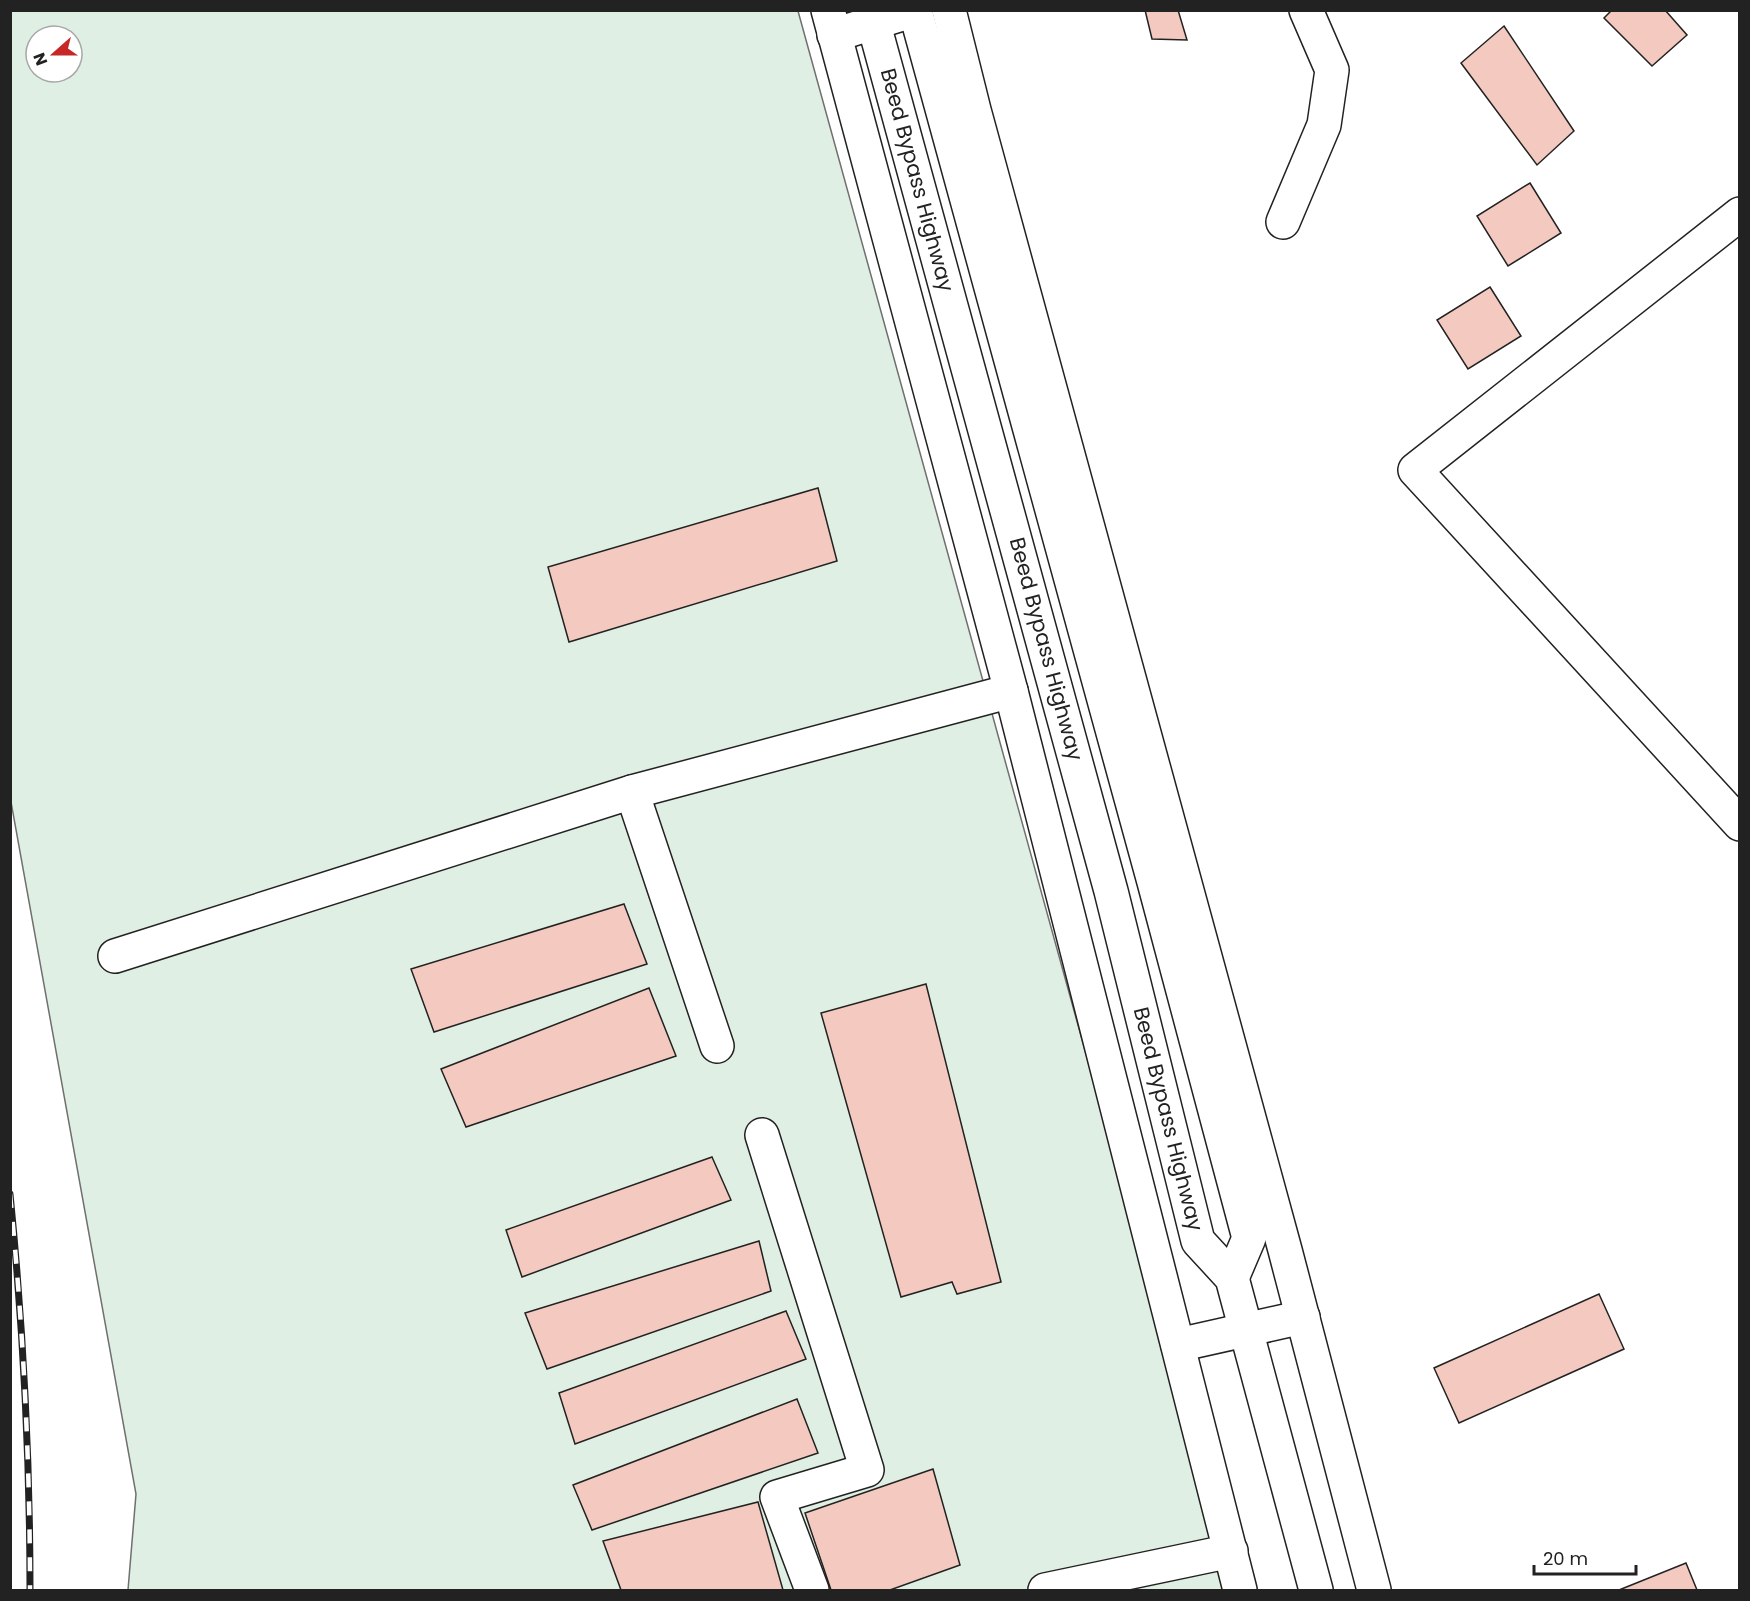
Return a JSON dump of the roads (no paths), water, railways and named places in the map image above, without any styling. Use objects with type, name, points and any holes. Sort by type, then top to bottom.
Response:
[{"type":"main road","points":[[915,10],[831,23],[1011,691],[1240,1590]]},
{"type":"main road","name":"Beed Bypass Highway","points":[[915,10],[1249,1238],[1232,1278]]},
{"type":"main road","points":[[949,10],[974,110],[1303,1317],[1374,1590]]},
{"type":"main road","points":[[1283,222],[1324,125],[1332,70],[1306,10]]},
{"type":"main road","name":"Beed Bypass Highway","points":[[872,17],[1108,880],[1198,1240],[1232,1278],[1316,1590]]},
{"type":"main road","points":[[1740,214],[1415,470],[1740,824]]},
{"type":"main road","points":[[115,956],[632,792],[1011,691]]},
{"type":"main road","points":[[632,792],[717,1046]]},
{"type":"main road","points":[[762,1135],[867,1470],[777,1497],[812,1590]]},
{"type":"main road","points":[[1178,1345],[1303,1317]]},
{"type":"main road","points":[[1046,1590],[1231,1551]]},
{"type":"railway","points":[[10,1194],[25,1392],[30,1590]]}]
